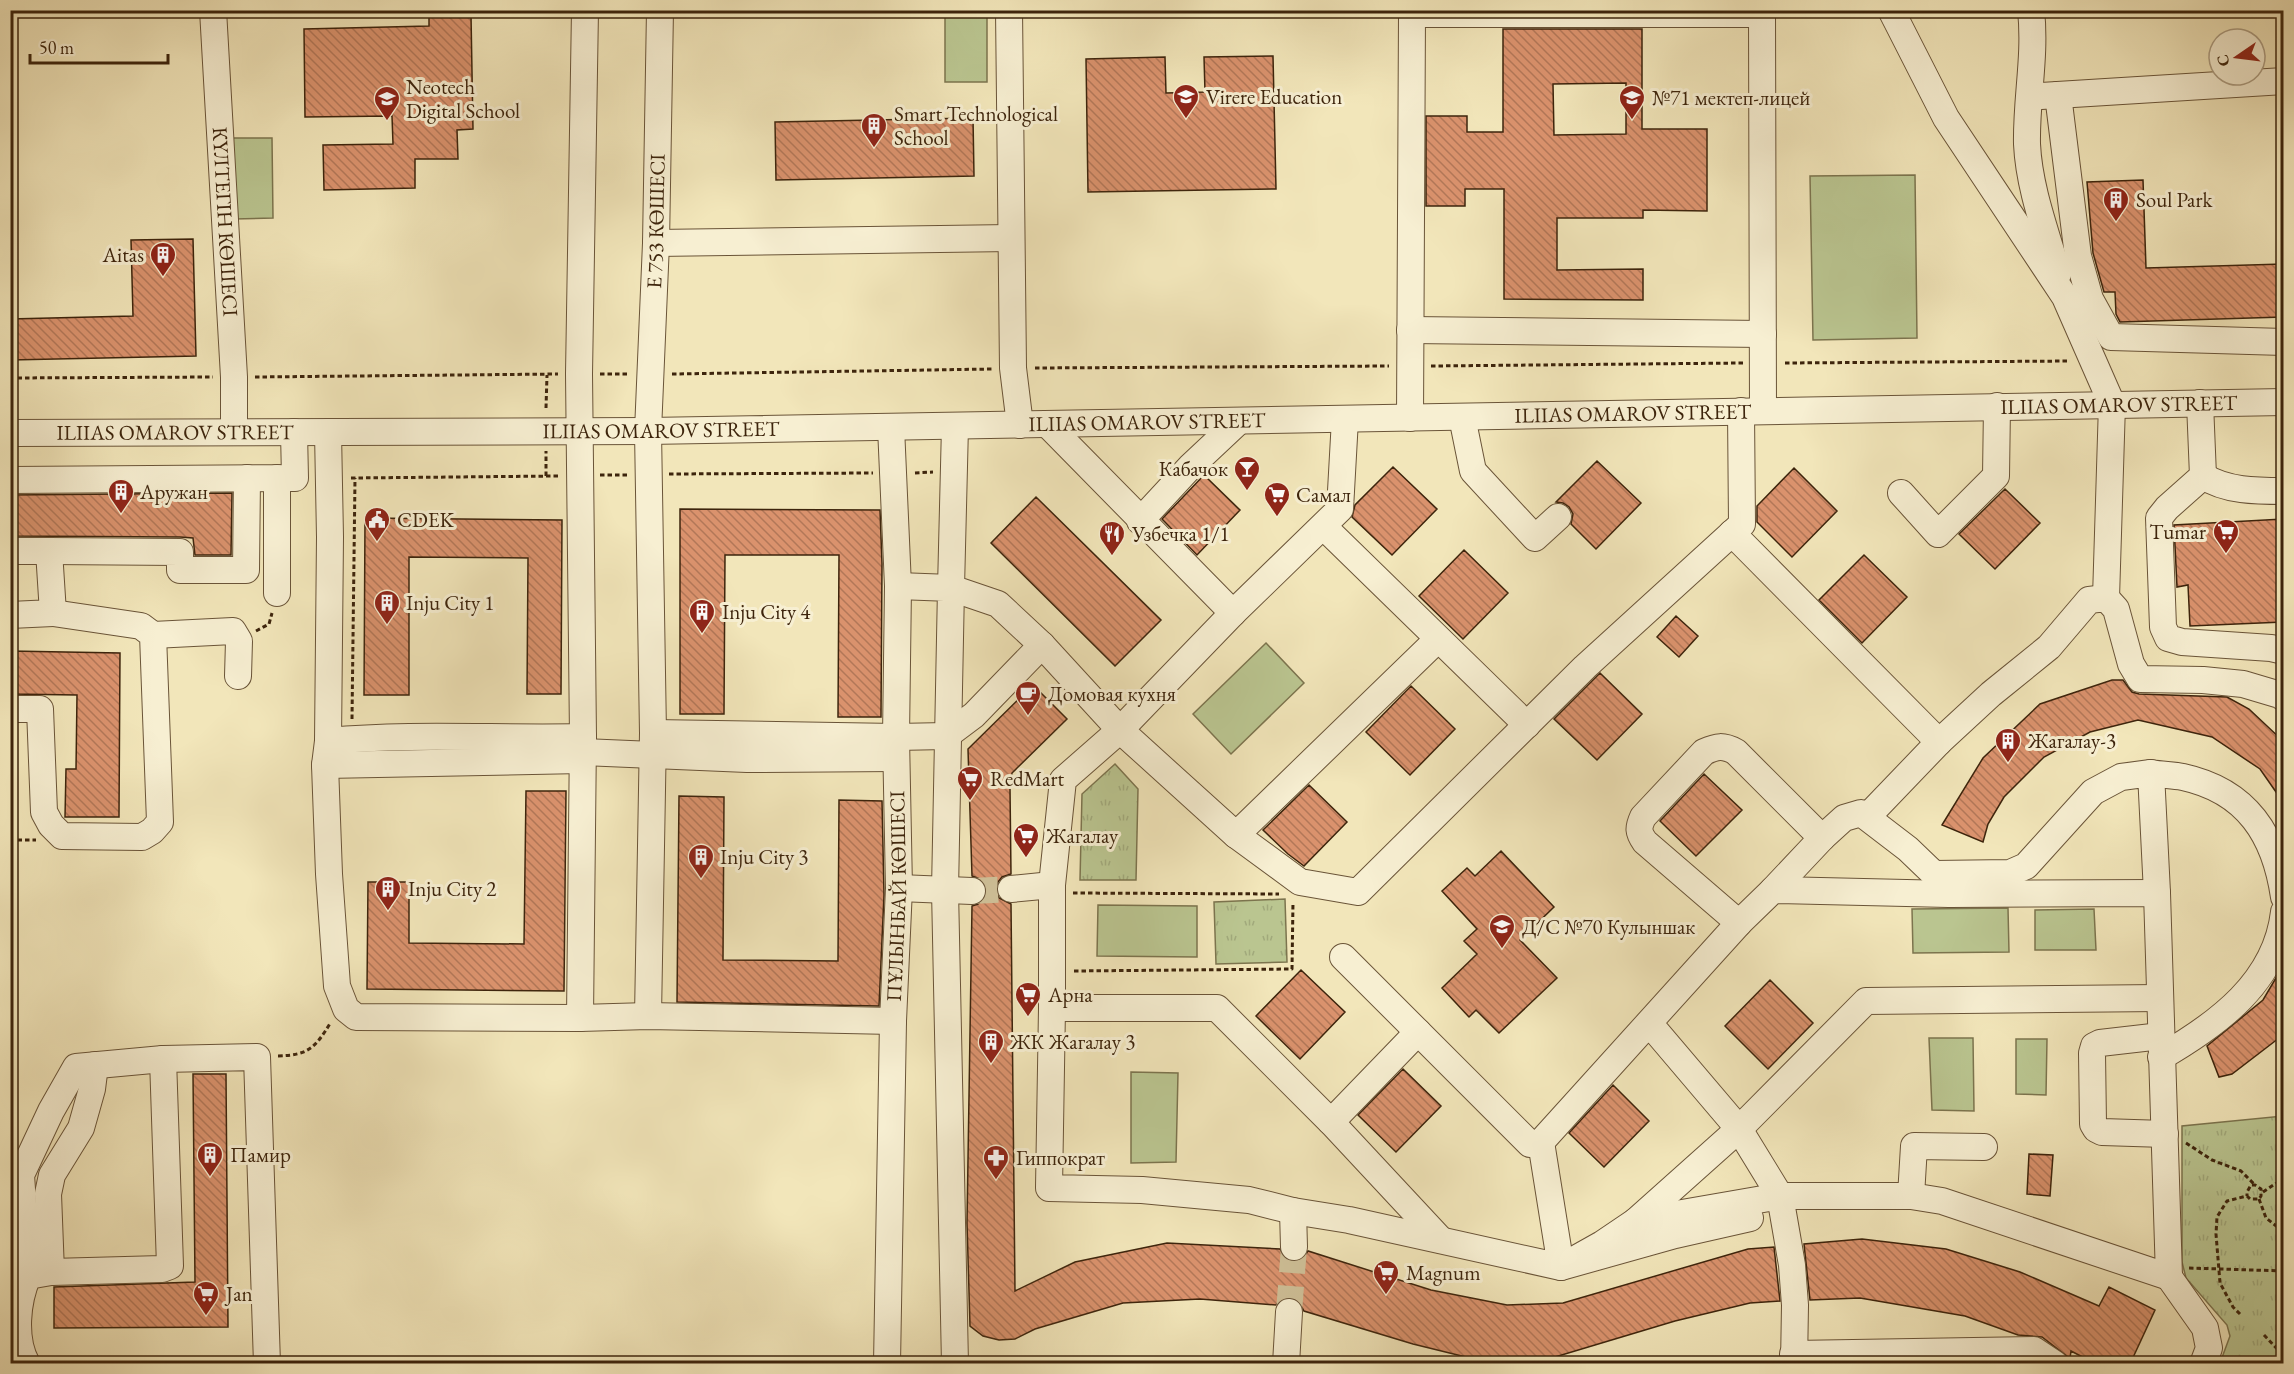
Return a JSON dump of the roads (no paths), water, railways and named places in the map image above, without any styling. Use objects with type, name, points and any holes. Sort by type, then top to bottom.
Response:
[{"type":"street","name":"КҮЛТЕГІН КӨШЕСІ","points":[[213,10],[234,377],[234,432]]},
{"type":"street","points":[[580,1018],[582,749],[579,374],[585,10]]},
{"type":"street","name":"Е 753 КӨШЕСІ","points":[[648,1016],[653,744],[648,431],[656,243],[660,10]]},
{"type":"street","points":[[1009,10],[1013,368],[1020,425]]},
{"type":"street","points":[[1891,10],[1946,118],[2065,297]]},
{"type":"street","points":[[2031,10],[2032,73],[2027,145],[2035,196],[2065,297],[2112,404],[2106,598],[2116,609],[2131,664],[2139,679],[2203,680],[2243,684],[2280,695],[2283,698]]},
{"type":"street","points":[[898,586],[951,588],[998,604],[1042,645],[1120,730],[1236,835],[1300,882],[1358,892],[1585,667],[1742,524],[1752,411],[1763,363],[1762,14],[1412,14],[1410,418]]},
{"type":"street","points":[[2029,97],[2283,81]]},
{"type":"street","points":[[2058,95],[2078,256],[2090,299],[2111,337],[2283,342]]},
{"type":"street","points":[[656,243],[1011,238]]},
{"type":"street","points":[[1410,330],[1763,334]]},
{"type":"street","name":"ILIIAS OMAROV STREET","points":[[10,433],[648,431],[2283,402]]},
{"type":"street","points":[[2200,403],[2203,476],[2159,518],[2162,610],[2168,638],[2182,642],[2271,648],[2283,651]]},
{"type":"street","points":[[1901,493],[1938,534],[1996,476],[1997,406]]},
{"type":"street","points":[[1462,417],[1473,471],[1535,538],[1558,517]]},
{"type":"street","points":[[1345,419],[1340,509],[1233,613],[1120,730],[1063,780],[1052,889],[1049,1188],[1142,1190],[1249,1200],[1561,1267],[1675,1235],[1750,1218]]},
{"type":"street","points":[[1140,521],[1190,467],[1239,421]]},
{"type":"street","points":[[1048,425],[1233,613]]},
{"type":"street","points":[[955,426],[946,736],[945,890],[955,1364]]},
{"type":"street","name":"ПҰЛЫНБАЙ КӨШЕСІ","points":[[887,1364],[893,1021],[899,888],[896,748],[898,586],[891,427]]},
{"type":"street","points":[[10,480],[294,478],[294,432]]},
{"type":"street","points":[[328,432],[335,748],[329,874],[338,986],[346,1009],[356,1017],[648,1016],[893,1021]]},
{"type":"street","points":[[2203,476],[2217,485],[2283,491]]},
{"type":"street","points":[[10,551],[180,552],[180,570],[246,570],[247,478]]},
{"type":"street","points":[[277,593],[278,478]]},
{"type":"street","points":[[1324,527],[1527,725]]},
{"type":"street","points":[[1732,533],[1939,742]]},
{"type":"street","points":[[49,551],[54,613]]},
{"type":"street","points":[[1868,816],[1939,742],[1991,694],[2049,646],[2089,600],[2106,598]]},
{"type":"street","points":[[10,615],[54,613],[141,626],[153,635],[233,632],[239,641],[238,676]]},
{"type":"street","points":[[10,709],[40,709],[44,812],[51,825],[62,836],[142,837],[160,822],[153,635]]},
{"type":"street","points":[[1236,835],[1438,639]]},
{"type":"street","points":[[653,744],[747,759],[896,748],[946,736],[974,716],[1042,645]]},
{"type":"street","points":[[747,734],[747,759]]},
{"type":"street","points":[[335,748],[427,763],[747,734],[896,748]]},
{"type":"street","points":[[335,748],[425,736],[513,739],[582,749]]},
{"type":"street","points":[[425,736],[427,763]]},
{"type":"street","points":[[1739,923],[1645,842],[1638,832],[1643,817],[1704,752],[1724,746],[1736,752],[1822,838]]},
{"type":"street","points":[[1942,884],[2010,873],[2026,866],[2093,792],[2121,777],[2151,773],[2183,777],[2211,787],[2236,801],[2257,820],[2271,844],[2280,871],[2283,897]]},
{"type":"street","points":[[2151,773],[2161,1047],[2173,1137],[2176,1272],[2205,1328],[2209,1348],[2203,1364]]},
{"type":"street","points":[[1343,957],[1530,1144],[1541,1142],[1739,923],[1822,838],[1849,814],[1857,813],[1868,816],[1942,884]]},
{"type":"street","points":[[1773,890],[1942,884],[2157,892]]},
{"type":"street","points":[[899,888],[972,891]]},
{"type":"street","points":[[1011,889],[1052,889]]},
{"type":"street","points":[[2173,1137],[2102,1132],[2096,1129],[2093,1124],[2092,1053],[2094,1046],[2100,1043],[2161,1047],[2195,1037],[2244,997],[2262,975],[2273,954],[2282,924],[2283,912]]},
{"type":"street","points":[[1561,1267],[1602,1244],[1636,1221],[1739,1129],[1866,1001],[2160,998]]},
{"type":"street","points":[[1052,1008],[1217,1008],[1331,1122],[1442,1240]]},
{"type":"street","points":[[1648,1023],[1739,1129],[1780,1196],[1792,1265],[1795,1305],[1794,1359],[2034,1350],[2055,1364]]},
{"type":"street","points":[[1331,1122],[1418,1032]]},
{"type":"street","points":[[39,1274],[18,1232],[21,1175],[51,1110],[76,1067],[163,1059],[257,1057],[267,1364]]},
{"type":"street","points":[[39,1274],[154,1270],[170,1266],[163,1059]]},
{"type":"street","points":[[27,1364],[21,1352],[18,1323],[22,1291],[39,1274],[52,1175],[81,1128],[92,1089],[95,1065]]},
{"type":"street","points":[[1541,1142],[1561,1267]]},
{"type":"street","points":[[1911,1196],[1914,1146],[1984,1147]]},
{"type":"street","points":[[1636,1221],[1780,1196],[1911,1196],[1942,1201],[2176,1272]]},
{"type":"street","points":[[1293,1211],[1294,1247]]},
{"type":"street","points":[[1286,1364],[1289,1312]]},
{"type":"tunnel","points":[[972,891],[1011,889]]},
{"type":"tunnel","points":[[1289,1312],[1294,1247]]},
{"type":"place","name":"Virere Education","points":[[1186,120]]},
{"type":"place","name":"№71 мектеп-лицей","points":[[1632,121]]},
{"type":"place","name":"Neotech Digital School","points":[[387,122]]},
{"type":"place","name":"Smart Technological School","points":[[874,149]]},
{"type":"place","name":"Soul Park","points":[[2116,223]]},
{"type":"place","name":"Aitas","points":[[163,278]]},
{"type":"place","name":"Кабачок","points":[[1247,492]]},
{"type":"place","name":"Аружан","points":[[121,515]]},
{"type":"place","name":"Самал","points":[[1277,518]]},
{"type":"place","name":"CDEK","points":[[377,543]]},
{"type":"place","name":"Tumar","points":[[2226,555]]},
{"type":"place","name":"Узбечка 1/1","points":[[1112,557]]},
{"type":"place","name":"Inju City 1","points":[[387,626]]},
{"type":"place","name":"Inju City 4","points":[[702,635]]},
{"type":"place","name":"Домовая кухня","points":[[1028,717]]},
{"type":"place","name":"Жагалау-3","points":[[2008,764]]},
{"type":"place","name":"RedMart","points":[[970,802]]},
{"type":"place","name":"Жагалау","points":[[1026,859]]},
{"type":"place","name":"Inju City 3","points":[[701,880]]},
{"type":"place","name":"Inju City 2","points":[[388,912]]},
{"type":"place","name":"Д/С №70 Кулыншак","points":[[1502,950]]},
{"type":"place","name":"Арна","points":[[1028,1018]]},
{"type":"place","name":"ЖК Жагалау 3","points":[[991,1065]]},
{"type":"place","name":"Памир","points":[[210,1178]]},
{"type":"place","name":"Гиппократ","points":[[996,1181]]},
{"type":"place","name":"Magnum","points":[[1386,1296]]},
{"type":"place","name":"Jan","points":[[206,1317]]}]
